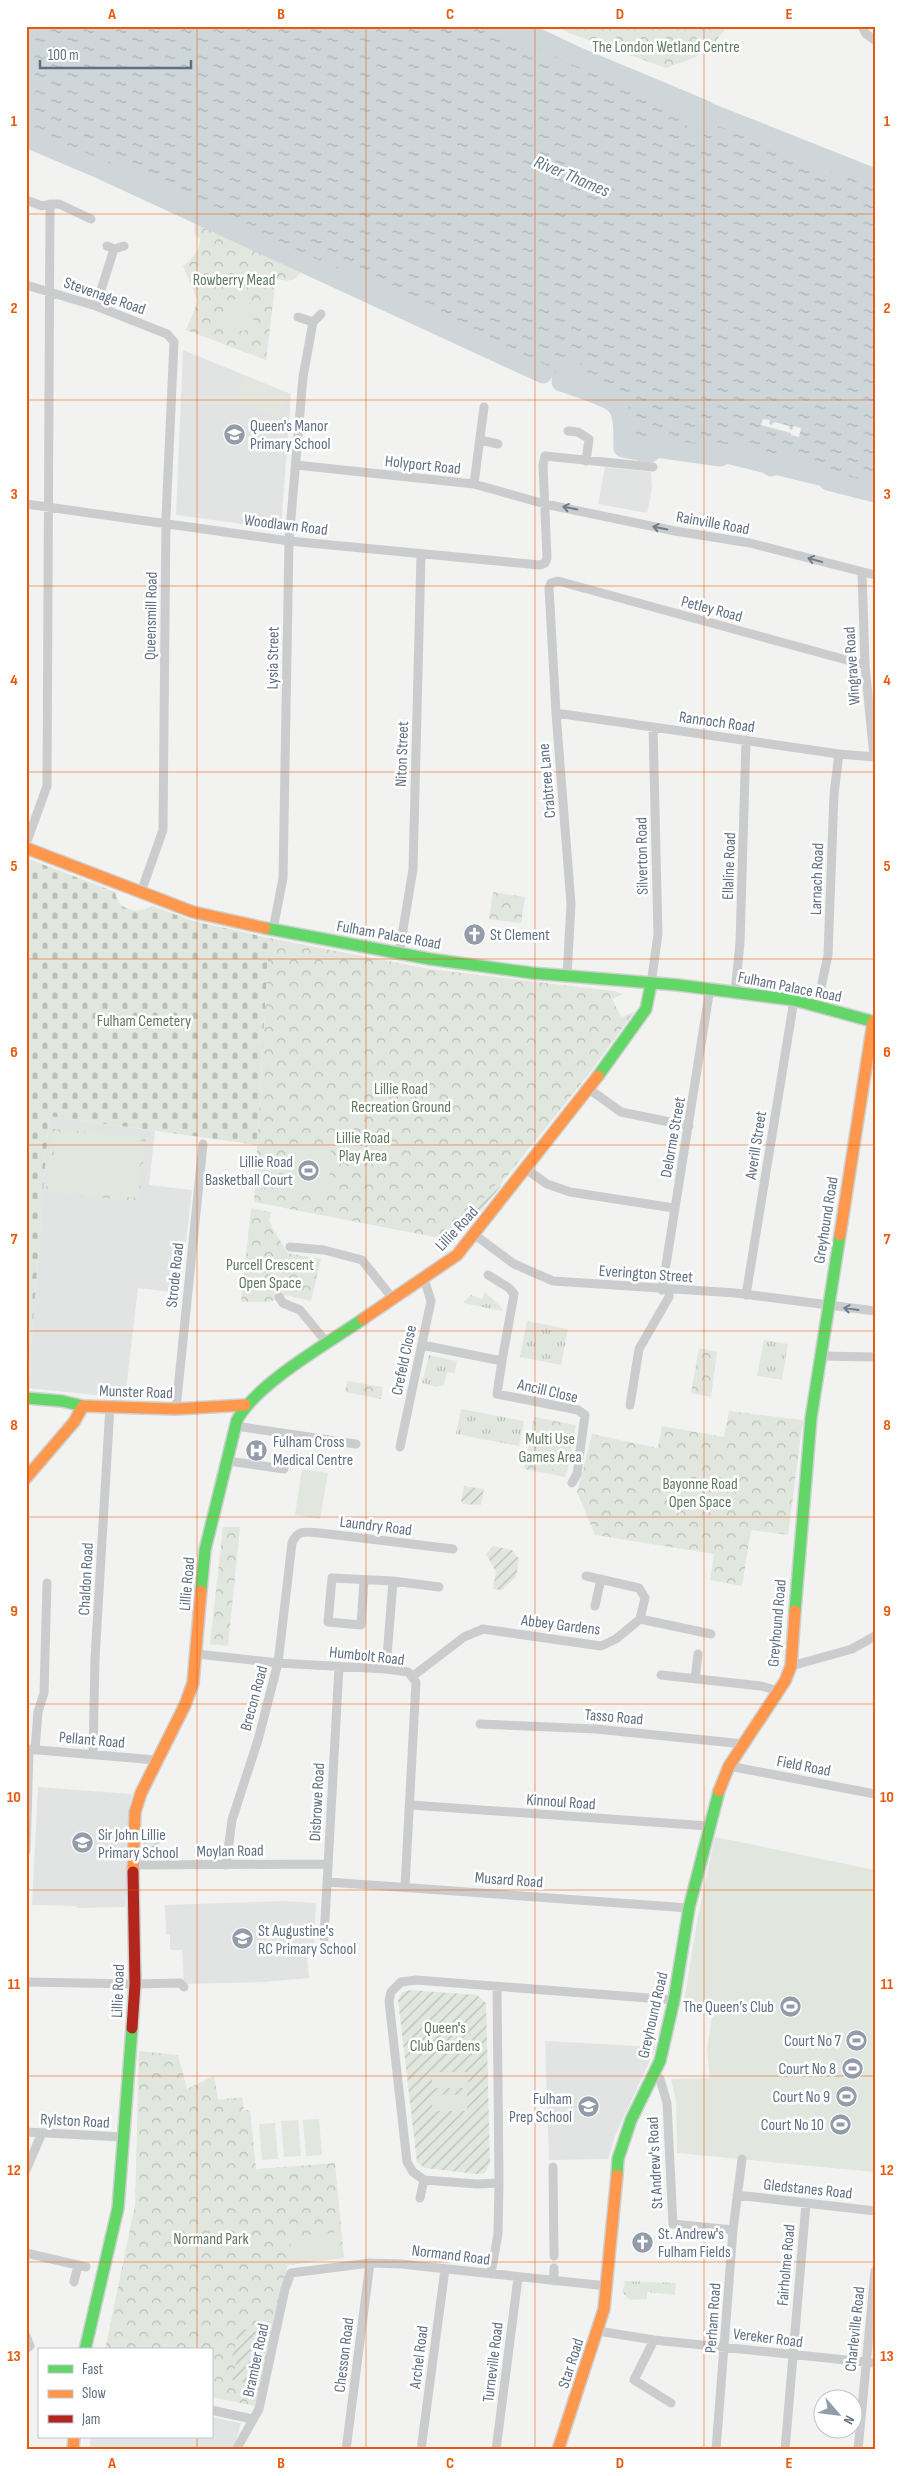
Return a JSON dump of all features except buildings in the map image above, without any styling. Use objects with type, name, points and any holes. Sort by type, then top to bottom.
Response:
[{"type":"main road","name":"Fulham Palace Road","points":[[26,848],[193,912],[273,930],[399,954],[567,976],[710,988],[794,1000],[874,1022]]},
{"type":"main road","name":"Lillie Road","points":[[85,2348],[118,2208],[135,1984],[133,1865],[135,1812],[156,1760],[185,1705],[193,1683],[205,1550],[236,1426],[245,1405],[327,1343],[457,1255],[589,1089],[646,1009],[651,984]]},
{"type":"main road","name":"Greyhound Road","points":[[607,2286],[618,2159],[631,2120],[662,2055],[674,2000],[689,1908],[708,1826],[721,1782],[729,1766],[779,1691],[791,1666],[800,1528],[811,1418],[874,1022]]},
{"type":"main road","name":"Munster Road","points":[[26,1398],[62,1401],[83,1406],[176,1409],[245,1405]]},
{"type":"main road","points":[[26,1478],[74,1422],[83,1406]]},
{"type":"main road","name":"Star Road","points":[[558,2450],[598,2331],[607,2286]]},
{"type":"street","points":[[862,26],[866,34],[875,40]]},
{"type":"street","points":[[26,200],[42,206],[58,204],[91,219]]},
{"type":"street","points":[[26,844],[47,786],[48,291],[50,204]]},
{"type":"street","points":[[96,306],[111,248],[124,246]]},
{"type":"street","name":"Stevenage Road","points":[[26,285],[96,306],[168,334],[172,338]]},
{"type":"street","points":[[298,317],[312,322],[321,314]]},
{"type":"street","name":"Lysia Street","points":[[273,930],[283,878],[289,541],[302,386],[312,322]]},
{"type":"street","name":"Queensmill Road","points":[[141,892],[163,830],[166,523],[174,346],[172,338]]},
{"type":"street","points":[[474,484],[484,407]]},
{"type":"street","points":[[568,431],[578,432],[589,439],[586,461]]},
{"type":"street","points":[[480,440],[498,444]]},
{"type":"street","points":[[545,504],[543,464],[545,456],[554,455],[586,461],[618,462],[653,467]]},
{"type":"street","name":"Holyport Road","points":[[296,465],[474,484],[545,504]]},
{"type":"street","name":"Woodlawn Road","points":[[26,504],[289,541],[543,565],[547,558],[545,504]]},
{"type":"street","name":"Rainville Road","points":[[545,504],[674,531],[750,543],[862,574],[875,575]]},
{"type":"street","name":"Niton Street","points":[[399,954],[413,869],[421,554]]},
{"type":"street","name":"Wingrave Road","points":[[862,574],[865,665],[874,757]]},
{"type":"street","name":"Petley Road","points":[[551,583],[558,581],[865,665]]},
{"type":"street","name":"Crabtree Lane","points":[[551,583],[549,588],[556,713],[570,904],[567,976]]},
{"type":"street","name":"Rannoch Road","points":[[556,713],[839,754],[874,757]]},
{"type":"street","name":"Silverton Road","points":[[651,984],[658,934],[653,727]]},
{"type":"street","name":"Ellaline Road","points":[[735,992],[740,943],[746,740]]},
{"type":"street","name":"Larnach Road","points":[[817,1006],[828,955],[834,794],[839,754]]},
{"type":"street","name":"Delorme Street","points":[[630,1405],[639,1349],[669,1297],[665,1290],[674,1208],[689,1126],[710,988]]},
{"type":"street","name":"Averill Street","points":[[746,1295],[794,1000]]},
{"type":"street","points":[[589,1089],[621,1112],[642,1118],[689,1126]]},
{"type":"street","name":"Strode Road","points":[[176,1409],[203,1144]]},
{"type":"street","points":[[526,1169],[547,1184],[570,1192],[674,1208]]},
{"type":"street","name":"Everington Street","points":[[474,1235],[514,1264],[553,1282],[746,1295],[875,1310]]},
{"type":"street","points":[[290,1247],[324,1250],[362,1260],[393,1299]]},
{"type":"street","name":"Ancill Close","points":[[488,1274],[510,1288],[514,1294],[497,1394],[578,1410],[585,1415],[576,1474],[572,1483]]},
{"type":"street","name":"Crefeld Close","points":[[400,1448],[431,1301],[424,1279]]},
{"type":"street","points":[[279,1297],[283,1303],[300,1310],[327,1343]]},
{"type":"street","name":"Ancill Close","points":[[422,1345],[502,1361]]},
{"type":"street","points":[[821,1356],[875,1357]]},
{"type":"street","name":"Chaldon Road","points":[[93,1754],[96,1659],[110,1406]]},
{"type":"street","points":[[236,1426],[356,1444]]},
{"type":"street","points":[[228,1460],[284,1469]]},
{"type":"street","name":"Laundry Road","points":[[295,1535],[302,1531],[454,1549]]},
{"type":"street","name":"Brecon Road","points":[[226,1865],[232,1820],[258,1740],[278,1662],[295,1535]]},
{"type":"street","points":[[586,1576],[634,1586],[642,1591],[645,1598],[640,1619],[711,1634]]},
{"type":"street","points":[[364,1580],[360,1625],[328,1622],[332,1578],[393,1581],[438,1587]]},
{"type":"street","points":[[595,1606],[601,1579]]},
{"type":"street","points":[[386,1669],[393,1581]]},
{"type":"street","points":[[26,1851],[30,1749],[44,1693],[48,1582]]},
{"type":"street","name":"Abbey Gardens","points":[[413,1676],[475,1630],[487,1629],[601,1646],[611,1643],[640,1619]]},
{"type":"street","points":[[791,1666],[852,1649],[875,1636]]},
{"type":"street","name":"Humbolt Road","points":[[197,1654],[339,1667],[386,1669],[408,1672],[413,1676],[416,1682],[411,1805],[405,1886]]},
{"type":"street","points":[[694,1679],[698,1654]]},
{"type":"street","name":"Disbrowe Road","points":[[324,1938],[339,1667]]},
{"type":"street","points":[[661,1675],[761,1686],[779,1691]]},
{"type":"street","name":"Tasso Road","points":[[480,1724],[596,1729],[744,1744]]},
{"type":"street","name":"Pellant Road","points":[[30,1749],[156,1760]]},
{"type":"street","name":"Field Road","points":[[729,1766],[875,1794]]},
{"type":"street","name":"Kinnoul Road","points":[[411,1805],[708,1826]]},
{"type":"street","name":"Moylan Road","points":[[133,1865],[328,1864]]},
{"type":"street","name":"Musard Road","points":[[328,1882],[405,1886],[689,1908]]},
{"type":"street","points":[[499,2183],[477,2184],[424,2180],[414,2172],[407,2162],[389,2001],[391,1992],[401,1982],[408,1980],[674,2000]]},
{"type":"street","points":[[26,1982],[180,1983],[184,1987]]},
{"type":"street","points":[[491,2274],[498,2234],[497,1988]]},
{"type":"street","name":"St Andrew's Road","points":[[654,2074],[660,2079],[667,2103],[673,2224],[733,2230]]},
{"type":"street","name":"Rylston Road","points":[[26,2132],[123,2137]]},
{"type":"street","points":[[26,2170],[42,2133]]},
{"type":"street","name":"Perham Road","points":[[716,2450],[733,2230],[742,2159]]},
{"type":"street","points":[[552,2167],[554,2256]]},
{"type":"street","points":[[420,2198],[424,2180]]},
{"type":"street","name":"Gledstanes Road","points":[[737,2195],[875,2210]]},
{"type":"street","name":"Fairholme Road","points":[[785,2450],[806,2203]]},
{"type":"street","points":[[26,2253],[82,2266],[74,2282]]},
{"type":"street","name":"Normand Road","points":[[291,2272],[370,2263],[401,2264],[607,2286]]},
{"type":"street","name":"Chesson Road","points":[[346,2450],[370,2263]]},
{"type":"street","points":[[554,2268],[554,2281]]},
{"type":"street","name":"Archel Road","points":[[421,2450],[445,2269]]},
{"type":"street","name":"Charleville Road","points":[[858,2450],[870,2362],[875,2271]]},
{"type":"street","name":"Bramber Road","points":[[236,2450],[259,2408],[285,2289],[291,2272]]},
{"type":"street","name":"Turneville Road","points":[[496,2450],[518,2278]]},
{"type":"street","name":"Vereker Road","points":[[598,2331],[654,2340],[793,2356],[870,2362]]},
{"type":"street","points":[[26,2336],[30,2346],[26,2349]]},
{"type":"street","points":[[654,2340],[634,2380],[671,2403]]},
{"type":"street","points":[[212,2410],[252,2419]]},
{"type":"shaded area","name":"Queen's Manor Primary School","points":[[183,350],[291,394],[281,529],[176,515]]},
{"type":"shaded area","points":[[605,467],[651,472],[652,489],[647,513],[598,504]]},
{"type":"shaded area","points":[[49,1116],[155,1131],[149,1185],[192,1190],[180,1293],[138,1288],[125,1398],[28,1388]]},
{"type":"shaded area","name":"Sir John Lillie Primary School","points":[[38,1787],[132,1794],[125,1907],[78,1908],[75,1906],[32,1905]]},
{"type":"shaded area","name":"St Augustine's RC Primary School","points":[[283,1901],[316,1903],[314,1944],[306,1945],[309,1978],[265,1982],[184,1984],[182,1950],[170,1950],[170,1935],[166,1934],[165,1905]]},
{"type":"shaded area","name":"Fulham Prep School","points":[[545,2041],[656,2047],[615,2136],[608,2159],[549,2160]]},
{"type":"shaded area","points":[[212,2417],[241,2423],[233,2450],[89,2450],[91,2438],[212,2438]]},
{"type":"green space","name":"The London Wetland Centre","points":[[556,26],[728,26],[714,43],[696,57],[666,68],[569,33]]},
{"type":"green space","name":"Rowberry Mead","points":[[204,217],[304,265],[299,275],[293,280],[276,279],[266,360],[186,330],[198,301],[183,266],[193,258],[197,251],[200,239],[194,233],[194,226],[196,221],[202,224]]},
{"type":"green space","points":[[250,297],[255,329],[227,333],[222,301]]},
{"type":"green space","points":[[245,377],[288,395],[280,417],[236,402]]},
{"type":"green space","points":[[623,448],[650,453],[646,462],[621,457]]},
{"type":"green space","name":"Fulham Cemetery","points":[[26,858],[115,892],[120,903],[129,910],[147,909],[152,906],[193,921],[269,938],[257,1145],[49,1116],[28,1388]]},
{"type":"green space","points":[[493,892],[525,897],[521,923],[489,919]]},
{"type":"green space","name":"Lillie Road Recreation Ground","points":[[269,938],[429,969],[614,991],[623,994],[612,999],[621,1017],[634,1012],[588,1075],[455,1241],[254,1202]]},
{"type":"green space","points":[[53,1129],[146,1138],[139,1201],[46,1192]]},
{"type":"green space","points":[[56,1132],[143,1141],[137,1198],[50,1190]]},
{"type":"green space","name":"Lillie Road Basketball Court","points":[[288,1146],[331,1148],[329,1194],[287,1193]]},
{"type":"green space","points":[[497,1183],[501,1186],[473,1220],[471,1218],[469,1221],[466,1218]]},
{"type":"green space","name":"Purcell Crescent Open Space","points":[[251,1208],[271,1212],[269,1221],[287,1253],[321,1259],[311,1301],[286,1295],[269,1302],[241,1302]]},
{"type":"green space","points":[[485,1292],[503,1309],[502,1311],[463,1303],[471,1295],[482,1299]]},
{"type":"green space","points":[[527,1321],[568,1329],[561,1365],[520,1357]]},
{"type":"green space","points":[[764,1340],[788,1344],[782,1380],[757,1376]]},
{"type":"green space","points":[[699,1348],[717,1352],[711,1397],[691,1393]]},
{"type":"green space","points":[[429,1355],[457,1361],[455,1373],[447,1372],[444,1385],[436,1387],[422,1383]]},
{"type":"green space","points":[[347,1381],[383,1387],[381,1399],[345,1392]]},
{"type":"green space","points":[[461,1409],[524,1421],[519,1446],[456,1434]]},
{"type":"green space","name":"Bayonne Road Open Space","points":[[729,1411],[803,1420],[788,1535],[751,1530],[742,1586],[710,1580],[714,1554],[595,1535],[577,1492],[592,1434],[658,1448],[662,1426],[724,1437]]},
{"type":"green space","name":"Multi Use Games Area","points":[[534,1417],[576,1425],[565,1477],[524,1469]]},
{"type":"green space","points":[[553,1427],[575,1431],[567,1472],[545,1468]]},
{"type":"green space","points":[[302,1469],[328,1473],[320,1519],[295,1515]]},
{"type":"green space","points":[[464,1486],[484,1489],[481,1505],[463,1504],[461,1501]]},
{"type":"green space","points":[[223,1527],[240,1527],[228,1646],[210,1644]]},
{"type":"green space","points":[[493,1546],[512,1550],[519,1559],[516,1577],[502,1590],[493,1589],[496,1572],[486,1554]]},
{"type":"green space","points":[[144,1834],[160,1835],[160,1856],[143,1857]]},
{"type":"green space","name":"The Queen’s Club","points":[[715,1837],[875,1870],[875,2172],[677,2153],[676,2101],[671,2079],[710,2078],[707,2050],[712,2016],[710,2016],[710,2008],[684,2001],[698,1916]]},
{"type":"green space","name":"Queen's Club Gardens","points":[[410,1990],[477,1995],[486,2003],[490,2163],[485,2173],[477,2174],[425,2168],[417,2162],[398,2000],[402,1992]]},
{"type":"green space","name":"Normand Park","points":[[139,2051],[178,2055],[187,2089],[214,2076],[218,2100],[242,2097],[244,2110],[250,2110],[256,2169],[335,2163],[344,2258],[288,2265],[255,2406],[212,2397],[212,2348],[105,2348],[135,2205]]},
{"type":"green space","points":[[432,2072],[468,2072],[468,2088],[432,2088]]},
{"type":"green space","points":[[432,2094],[467,2095],[467,2111],[432,2111]]},
{"type":"green space","points":[[319,2119],[322,2155],[306,2156],[303,2120]]},
{"type":"green space","points":[[298,2120],[301,2156],[284,2157],[281,2121]]},
{"type":"green space","points":[[275,2123],[278,2159],[262,2160],[259,2124]]},
{"type":"green space","points":[[339,2232],[342,2257],[292,2262],[290,2237]]},
{"type":"green space","points":[[623,2281],[676,2283],[675,2295],[647,2292],[647,2299],[630,2300],[622,2292],[625,2284]]},
{"type":"green space","points":[[239,2328],[262,2333],[250,2384],[232,2380],[237,2359],[232,2358]]},
{"type":"water","name":"River Thames","points":[[26,26],[513,26],[692,105],[783,143],[875,178],[875,493],[828,481],[828,478],[775,465],[771,467],[767,464],[723,453],[720,457],[656,448],[650,453],[623,448],[621,414],[617,406],[610,401],[561,382],[452,334],[98,168],[26,138]]},
{"type":"pier","points":[[763,419],[770,420],[769,424],[772,425],[774,422],[790,426],[789,429],[792,430],[794,426],[801,428],[799,437],[761,425]]},
{"type":"waterway","points":[[513,26],[579,57],[706,110],[696,130]]},
{"type":"waterway","points":[[706,111],[875,178]]},
{"type":"waterway","points":[[26,138],[97,168],[543,374]]},
{"type":"waterway","points":[[571,363],[561,382],[601,396],[618,408],[622,417],[623,448],[650,453],[656,448],[720,457],[723,453],[767,464],[771,467],[775,465],[828,478],[828,481],[875,493]]},
{"type":"traffic: fast","points":[[265,928],[430,959],[532,973],[678,985],[794,1000],[875,1022]]},
{"type":"traffic: fast","points":[[598,1076],[646,1009],[651,984]]},
{"type":"traffic: fast","points":[[795,1611],[811,1418],[840,1235]]},
{"type":"traffic: fast","points":[[201,1591],[205,1550],[237,1420],[247,1406],[276,1378],[363,1319]]},
{"type":"traffic: fast","points":[[26,1398],[62,1401],[83,1406]]},
{"type":"traffic: fast","points":[[617,2175],[618,2159],[631,2120],[660,2061],[674,2000],[689,1908],[719,1791]]},
{"type":"traffic: fast","points":[[85,2348],[118,2208],[132,2028]]},
{"type":"traffic: slow","points":[[26,848],[193,912],[265,928]]},
{"type":"traffic: slow","points":[[840,1235],[873,1022]]},
{"type":"traffic: slow","points":[[363,1319],[457,1255],[598,1076]]},
{"type":"traffic: slow","points":[[26,1478],[74,1422],[83,1406],[176,1409],[245,1405]]},
{"type":"traffic: slow","points":[[133,1872],[135,1812],[141,1793],[185,1705],[193,1683],[201,1591]]},
{"type":"traffic: slow","points":[[719,1791],[729,1766],[785,1681],[791,1666],[795,1611]]},
{"type":"traffic: slow","points":[[558,2450],[604,2309],[617,2175]]},
{"type":"traffic: slow","points":[[73,2450],[74,2438]]},
{"type":"traffic: jam","points":[[132,2028],[135,1984],[133,1872]]},
{"type":"place","name":"Queen's Manor Primary School","points":[[234,434]]},
{"type":"place","name":"St Clement","points":[[474,934]]},
{"type":"place","name":"Lillie Road Basketball Court","points":[[309,1170]]},
{"type":"place","name":"Fulham Cross Medical Centre","points":[[257,1450]]},
{"type":"place","name":"Sir John Lillie Primary School","points":[[82,1843]]},
{"type":"place","name":"St Augustine's RC Primary School","points":[[242,1939]]},
{"type":"place","name":"The Queen’s Club","points":[[790,2006]]},
{"type":"place","name":"Court No 7","points":[[857,2040]]},
{"type":"place","name":"Court No 8","points":[[852,2068]]},
{"type":"place","name":"Court No 9","points":[[846,2096]]},
{"type":"place","name":"Fulham Prep School","points":[[588,2107]]},
{"type":"place","name":"Court No 10","points":[[840,2124]]},
{"type":"place","name":"St. Andrew's Fulham Fields","points":[[642,2242]]},
{"type":"park label","name":"Lillie Road Play Area","points":[[363,1146]]}]
